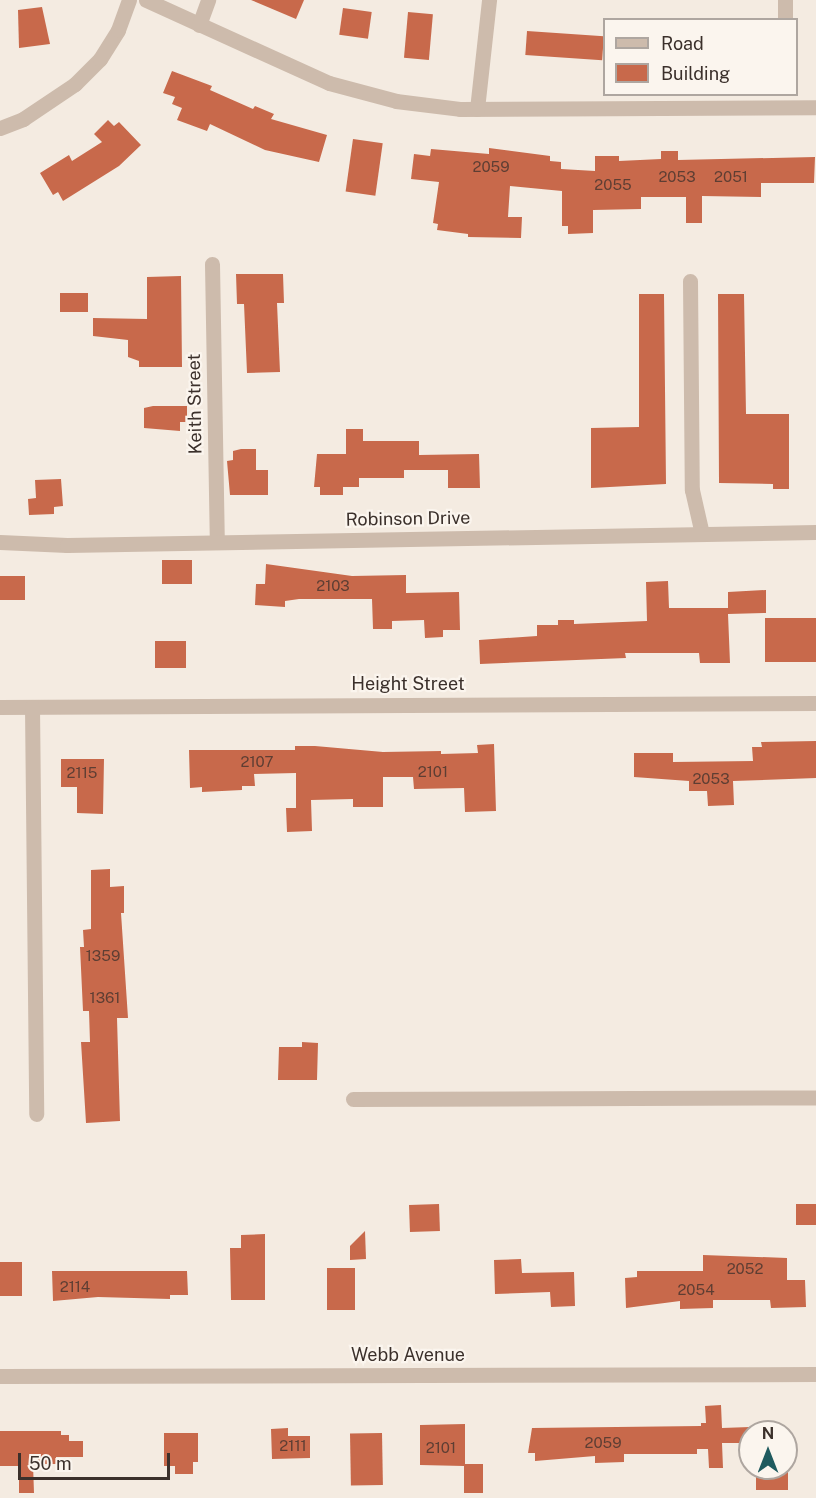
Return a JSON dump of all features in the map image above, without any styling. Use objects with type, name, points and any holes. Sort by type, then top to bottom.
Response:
[{"type":"street","points":[[0,129],[23,119],[84,76],[100,59],[118,30],[129,0]]},
{"type":"street","points":[[146,0],[329,84],[396,101],[477,109],[787,101],[816,107]]},
{"type":"street","points":[[199,25],[208,0]]},
{"type":"street","points":[[477,109],[489,0]]},
{"type":"street","points":[[785,0],[785,18]]},
{"type":"street","name":"Keith Street","points":[[212,264],[217,542]]},
{"type":"street","points":[[690,281],[692,490],[702,534]]},
{"type":"street","name":"Robinson Drive","points":[[0,542],[67,545],[816,532]]},
{"type":"street","name":"Height Street","points":[[0,707],[816,703]]},
{"type":"street","points":[[32,707],[36,1114]]},
{"type":"street","points":[[353,1099],[816,1096]]},
{"type":"street","name":"Webb Avenue","points":[[0,1376],[816,1374]]},
{"type":"building","points":[[251,0],[304,0],[296,19]]},
{"type":"building","points":[[42,7],[50,44],[19,48],[18,10]]},
{"type":"building","points":[[343,8],[372,12],[368,39],[339,35]]},
{"type":"building","points":[[408,12],[433,14],[429,60],[404,58]]},
{"type":"building","points":[[527,31],[603,36],[602,60],[525,55]]},
{"type":"building","points":[[172,71],[212,86],[210,90],[253,109],[255,106],[274,114],[271,119],[327,135],[319,162],[265,150],[210,124],[207,131],[177,120],[182,108],[172,104],[175,97],[163,93]]},
{"type":"building","points":[[108,120],[114,126],[119,122],[141,145],[119,166],[63,201],[58,192],[53,195],[40,173],[69,155],[72,161],[102,142],[94,134]]},
{"type":"building","points":[[353,139],[383,143],[375,196],[346,191]]},
{"type":"building","points":[[489,148],[550,156],[550,161],[561,162],[561,169],[595,171],[595,156],[619,156],[619,161],[661,159],[661,151],[678,151],[678,160],[815,157],[814,183],[761,183],[761,197],[702,196],[702,223],[686,223],[686,197],[641,197],[641,209],[593,210],[593,233],[568,234],[568,226],[562,226],[562,191],[510,186],[508,217],[522,217],[521,238],[468,237],[468,234],[437,230],[438,224],[433,223],[439,182],[411,179],[414,154],[430,156],[431,149],[489,154]]},
{"type":"building","points":[[236,274],[283,274],[284,303],[277,303],[280,372],[247,373],[244,304],[237,304]]},
{"type":"building","points":[[181,276],[182,367],[139,367],[139,361],[128,357],[128,340],[93,336],[93,318],[147,319],[147,277]]},
{"type":"building","points":[[60,293],[88,293],[88,312],[60,312]]},
{"type":"building","points":[[639,294],[664,294],[666,484],[591,488],[591,428],[639,427]]},
{"type":"building","points":[[718,294],[744,294],[746,414],[789,414],[789,489],[773,489],[773,484],[719,483]]},
{"type":"building","points":[[187,406],[187,422],[180,422],[180,431],[144,428],[144,408]]},
{"type":"building","points":[[346,429],[363,429],[363,441],[419,441],[419,455],[479,454],[480,488],[448,488],[448,470],[404,470],[404,478],[359,478],[359,487],[343,487],[343,495],[320,495],[320,487],[314,487],[317,454],[346,454]]},
{"type":"building","points":[[256,449],[256,470],[268,470],[268,495],[230,495],[227,461],[233,460],[233,451]]},
{"type":"building","points":[[61,479],[63,506],[54,507],[54,514],[29,515],[28,499],[36,498],[35,480]]},
{"type":"building","points":[[162,560],[192,560],[192,584],[162,584]]},
{"type":"building","points":[[266,564],[352,576],[406,575],[406,593],[459,592],[460,630],[443,630],[443,637],[425,638],[424,620],[392,621],[392,629],[373,629],[372,599],[299,599],[285,601],[285,607],[255,605],[256,584],[265,584]]},
{"type":"building","points":[[0,576],[25,576],[25,600],[0,600]]},
{"type":"building","points":[[668,581],[669,608],[728,608],[728,592],[766,590],[766,613],[728,614],[730,663],[700,663],[699,653],[625,653],[626,658],[480,664],[479,640],[537,636],[537,625],[558,625],[558,620],[574,620],[574,624],[647,621],[646,582]]},
{"type":"building","points":[[765,618],[816,618],[816,662],[765,662]]},
{"type":"building","points":[[155,641],[186,641],[186,668],[155,668]]},
{"type":"building","points":[[816,741],[816,778],[733,781],[734,805],[708,806],[707,791],[689,791],[689,781],[634,777],[634,753],[673,753],[673,762],[753,761],[752,747],[762,747],[761,742]]},
{"type":"building","points":[[494,744],[496,811],[465,812],[464,788],[414,789],[413,777],[383,777],[383,807],[353,807],[353,799],[311,800],[312,831],[287,832],[286,808],[296,808],[296,773],[254,774],[255,786],[242,786],[242,790],[202,792],[202,787],[190,788],[189,750],[295,750],[295,746],[315,746],[383,752],[441,751],[441,754],[478,753],[477,745]]},
{"type":"building","points":[[61,759],[104,759],[103,814],[77,813],[77,787],[61,787]]},
{"type":"building","points":[[110,869],[110,887],[124,886],[124,913],[121,913],[128,1018],[117,1018],[120,1121],[86,1123],[81,1042],[90,1042],[89,1011],[83,1011],[80,947],[84,947],[83,930],[91,929],[91,870]]},
{"type":"building","points":[[302,1042],[318,1043],[317,1080],[278,1080],[279,1047],[302,1047]]},
{"type":"building","points":[[439,1204],[440,1231],[410,1232],[409,1205]]},
{"type":"building","points":[[796,1204],[816,1204],[816,1225],[796,1225]]},
{"type":"building","points":[[365,1231],[366,1259],[350,1260],[350,1246]]},
{"type":"building","points":[[265,1234],[265,1300],[231,1300],[230,1248],[241,1248],[241,1235]]},
{"type":"building","points":[[703,1255],[787,1258],[787,1280],[805,1280],[806,1307],[771,1308],[770,1300],[713,1300],[713,1308],[680,1309],[680,1301],[626,1308],[625,1278],[637,1277],[637,1271],[703,1271]]},
{"type":"building","points":[[521,1259],[522,1273],[574,1272],[575,1306],[551,1307],[550,1292],[495,1294],[494,1260]]},
{"type":"building","points":[[0,1262],[22,1262],[22,1296],[0,1296]]},
{"type":"building","points":[[327,1268],[355,1268],[355,1310],[327,1310]]},
{"type":"building","points":[[52,1271],[187,1271],[188,1295],[170,1295],[170,1299],[98,1297],[53,1301]]},
{"type":"building","points":[[721,1405],[722,1428],[738,1427],[738,1443],[722,1443],[723,1468],[709,1468],[708,1449],[697,1449],[697,1454],[624,1454],[624,1462],[595,1463],[595,1456],[535,1461],[535,1453],[528,1453],[532,1428],[701,1426],[701,1423],[706,1423],[705,1406]]},
{"type":"building","points":[[465,1424],[465,1464],[483,1464],[483,1493],[464,1493],[464,1466],[420,1465],[420,1425]]},
{"type":"building","points":[[288,1428],[288,1436],[310,1436],[310,1458],[272,1459],[271,1429]]},
{"type":"building","points":[[0,1431],[61,1431],[61,1435],[69,1435],[69,1441],[83,1441],[83,1457],[56,1457],[56,1464],[33,1464],[34,1493],[19,1493],[19,1466],[0,1466]]},
{"type":"building","points":[[164,1433],[198,1433],[198,1462],[193,1462],[193,1474],[175,1474],[175,1466],[164,1466]]},
{"type":"building","points":[[382,1433],[383,1485],[351,1486],[350,1434]]},
{"type":"building","points":[[756,1480],[788,1480],[788,1490],[756,1490]]}]
